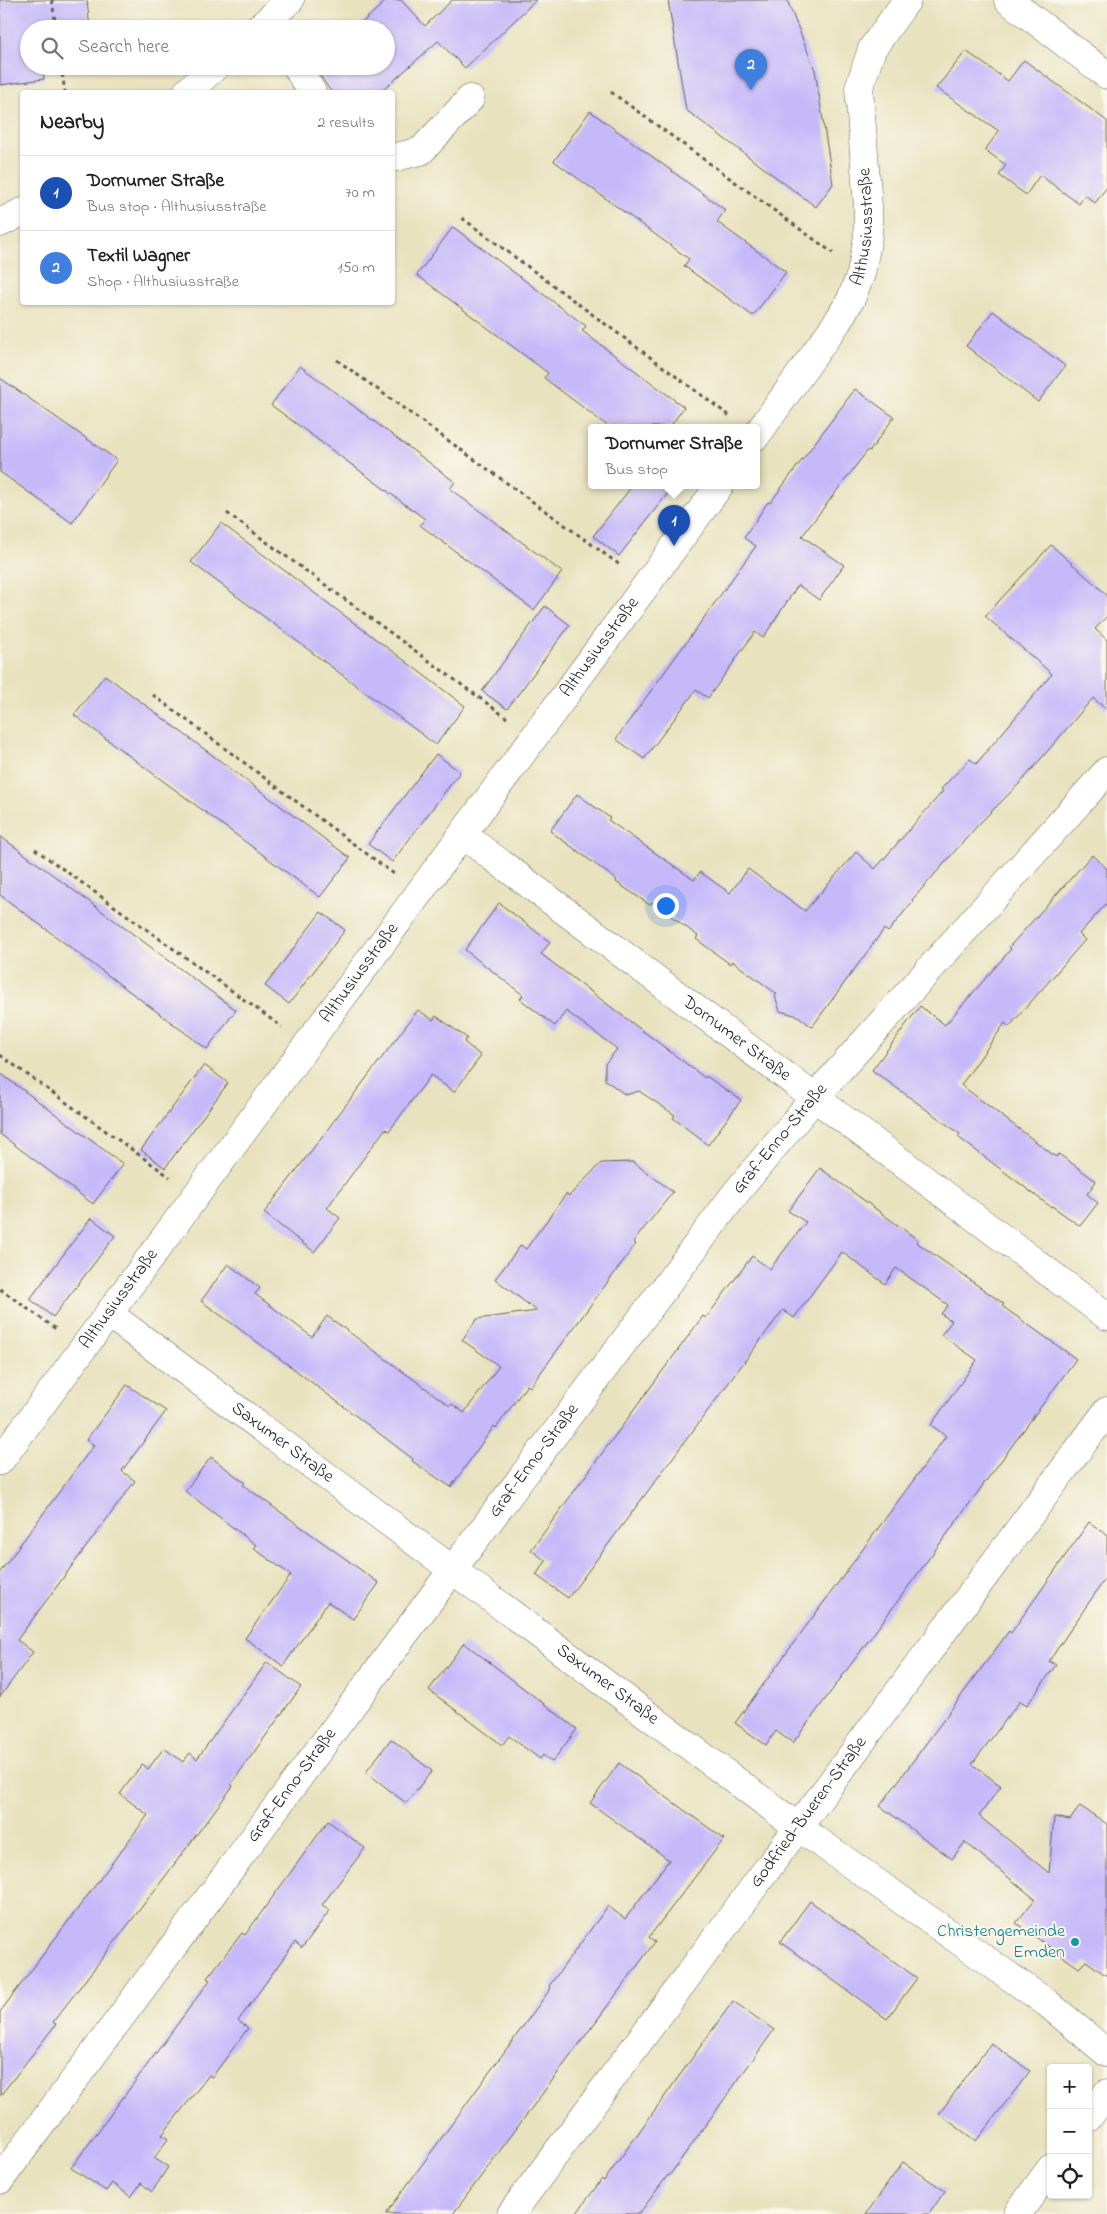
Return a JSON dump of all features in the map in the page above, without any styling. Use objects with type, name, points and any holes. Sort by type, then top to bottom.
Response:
[{"type":"street","points":[[268,20],[290,0]]},
{"type":"street","name":"Althusiusstraße","points":[[751,424],[838,320],[851,299],[861,274],[868,236],[868,207],[859,88],[872,49],[907,0]]},
{"type":"street","points":[[1008,0],[1107,75]]},
{"type":"street","points":[[189,90],[206,75]]},
{"type":"street","points":[[302,75],[311,90]]},
{"type":"street","points":[[395,157],[421,151],[470,99]]},
{"type":"street","points":[[0,223],[20,213]]},
{"type":"street","name":"Althusiusstraße","points":[[0,1461],[717,489]]},
{"type":"street","name":"Graf-Enno-Straße","points":[[0,2180],[453,1569],[735,1194],[815,1097],[1107,771]]},
{"type":"street","name":"Dornumer Straße","points":[[463,835],[1107,1316]]},
{"type":"street","name":"Saxumer Straße","points":[[109,1314],[798,1827],[1048,2003],[1107,2053]]},
{"type":"street","name":"Godfried-Bueren-Straße","points":[[511,2214],[1107,1411]]},
{"type":"street","points":[[1092,2113],[1107,2093]]},
{"type":"street","points":[[1017,2214],[1047,2173]]},
{"type":"path","points":[[52,0],[55,20]]},
{"type":"path","points":[[62,75],[65,90]]},
{"type":"path","points":[[611,92],[861,274]]},
{"type":"path","points":[[462,218],[740,424]]},
{"type":"path","points":[[337,360],[647,584]]},
{"type":"path","points":[[227,513],[534,738]]},
{"type":"path","points":[[153,696],[420,893]]},
{"type":"path","points":[[35,848],[308,1045]]},
{"type":"path","points":[[0,1055],[196,1196]]},
{"type":"path","points":[[0,1289],[83,1348]]},
{"type":"building","points":[[0,0],[87,0],[89,20],[20,20],[20,75],[44,75],[44,79],[0,85]]},
{"type":"building","points":[[387,0],[401,0],[425,26],[452,0],[536,0],[465,68],[438,41],[383,90],[330,90],[320,75],[395,75],[395,20],[365,20]]},
{"type":"building","points":[[668,0],[787,0],[815,70],[833,184],[816,207],[686,110]]},
{"type":"building","points":[[966,51],[1008,81],[1024,60],[1107,121],[1107,187],[1095,203],[1085,195],[1079,204],[1040,175],[1026,195],[999,175],[1006,165],[985,150],[999,131],[936,88]]},
{"type":"building","points":[[590,111],[725,210],[717,222],[786,272],[753,316],[684,266],[689,259],[554,161]]},
{"type":"building","points":[[453,227],[586,326],[582,331],[684,407],[672,424],[605,424],[544,378],[548,373],[417,275]]},
{"type":"building","points":[[993,311],[1065,366],[1038,402],[966,346]]},
{"type":"building","points":[[300,366],[455,482],[450,489],[562,572],[534,610],[420,525],[425,519],[271,405]]},
{"type":"building","points":[[0,378],[117,460],[72,523],[0,472]]},
{"type":"building","points":[[855,389],[894,417],[870,451],[868,450],[802,536],[844,565],[819,600],[798,585],[763,638],[755,632],[708,698],[696,690],[644,759],[616,739],[756,546],[744,538],[768,502],[770,503]]},
{"type":"building","points":[[630,489],[671,489],[619,556],[593,536]]},
{"type":"building","points":[[221,523],[465,706],[436,745],[191,562]]},
{"type":"building","points":[[1051,545],[1107,595],[1107,616],[1095,629],[1107,640],[1107,710],[1093,698],[1022,781],[978,825],[912,900],[888,932],[884,929],[812,1027],[798,1016],[780,1011],[775,996],[777,994],[732,961],[730,964],[696,939],[698,936],[652,902],[650,905],[616,882],[617,880],[550,831],[577,794],[610,818],[608,820],[694,880],[700,872],[730,893],[748,869],[805,911],[856,852],[875,869],[943,791],[941,789],[970,759],[976,764],[1052,674],[985,616]]},
{"type":"building","points":[[545,606],[570,625],[507,709],[482,691]]},
{"type":"building","points":[[105,675],[350,858],[320,897],[74,715]]},
{"type":"building","points":[[436,754],[460,772],[392,862],[368,844]]},
{"type":"building","points":[[0,836],[236,1010],[207,1049],[0,895]]},
{"type":"building","points":[[1092,855],[1107,869],[1107,903],[1079,934],[1085,940],[1009,1027],[1005,1023],[961,1085],[1056,1157],[1059,1154],[1096,1181],[1087,1194],[1098,1203],[1080,1226],[1051,1207],[958,1137],[960,1134],[872,1070],[920,1006],[945,1025],[1011,949],[1009,947]]},
{"type":"building","points":[[499,903],[550,942],[541,954],[705,1078],[706,1076],[741,1100],[708,1145],[673,1118],[675,1115],[639,1091],[626,1095],[605,1080],[605,1064],[617,1049],[566,1011],[555,1026],[520,999],[523,995],[465,950]]},
{"type":"building","points":[[321,912],[345,930],[289,1004],[265,986]]},
{"type":"building","points":[[418,1010],[433,1020],[436,1016],[467,1038],[464,1042],[481,1056],[454,1092],[431,1075],[389,1131],[385,1129],[327,1208],[340,1218],[314,1252],[264,1213]]},
{"type":"building","points":[[204,1065],[228,1083],[165,1168],[141,1150]]},
{"type":"building","points":[[0,1073],[123,1164],[93,1204],[0,1134]]},
{"type":"building","points":[[633,1162],[673,1192],[633,1242],[636,1244],[530,1387],[527,1385],[496,1428],[494,1426],[451,1487],[412,1461],[413,1459],[201,1301],[228,1264],[260,1288],[255,1294],[312,1337],[327,1316],[450,1406],[452,1404],[464,1413],[499,1366],[462,1340],[477,1319],[537,1311],[495,1279],[521,1245],[526,1249],[566,1194],[569,1196],[601,1163]]},
{"type":"building","points":[[820,1168],[918,1240],[916,1242],[1004,1304],[1002,1306],[1076,1359],[793,1743],[776,1731],[766,1745],[735,1723],[946,1436],[931,1425],[977,1360],[941,1335],[952,1321],[941,1314],[948,1305],[896,1268],[885,1284],[842,1252],[794,1318],[783,1310],[568,1598],[536,1575],[546,1561],[531,1550],[703,1316],[706,1318],[752,1256],[770,1269],[806,1222],[788,1211]]},
{"type":"building","points":[[91,1218],[115,1236],[53,1317],[30,1299]]},
{"type":"building","points":[[127,1385],[166,1411],[122,1471],[135,1481],[17,1640],[33,1652],[0,1697],[0,1572],[94,1445],[86,1440]]},
{"type":"building","points":[[211,1457],[245,1483],[243,1485],[379,1583],[353,1619],[328,1602],[283,1666],[245,1638],[291,1575],[253,1548],[256,1545],[185,1491]]},
{"type":"building","points":[[1089,1522],[1107,1535],[1107,1576],[1049,1661],[1056,1665],[1027,1705],[1020,1701],[972,1764],[1001,1786],[979,1816],[1049,1873],[1054,1817],[1070,1820],[1080,1806],[1107,1824],[1107,1976],[1086,1961],[1079,1968],[1016,1923],[1035,1899],[965,1842],[952,1859],[880,1806],[1009,1631],[1011,1633]]},
{"type":"building","points":[[464,1643],[577,1729],[552,1762],[543,1755],[540,1759],[509,1736],[502,1745],[429,1690]]},
{"type":"building","points":[[267,1662],[301,1687],[231,1784],[233,1786],[53,2022],[56,2024],[0,2096],[0,2012],[148,1815],[120,1794],[142,1764],[148,1769],[164,1748],[183,1762],[190,1753],[197,1759]]},
{"type":"building","points":[[391,1739],[432,1771],[406,1803],[366,1772]]},
{"type":"building","points":[[619,1763],[724,1839],[649,1937],[655,1942],[453,2214],[386,2214],[551,1988],[549,1986],[608,1906],[625,1919],[669,1860],[590,1803]]},
{"type":"building","points":[[328,1821],[365,1848],[322,1905],[330,1910],[302,1948],[295,1942],[238,2021],[248,2028],[212,2077],[209,2075],[162,2135],[168,2139],[154,2158],[168,2167],[152,2192],[141,2183],[131,2197],[112,2183],[106,2191],[71,2168],[210,1980],[207,1978],[242,1933],[245,1935]]},
{"type":"building","points":[[810,1901],[917,1978],[887,2019],[780,1942]]},
{"type":"building","points":[[733,2001],[774,2030],[669,2176],[639,2214],[576,2214],[602,2179],[604,2181]]},
{"type":"building","points":[[991,2043],[1030,2071],[976,2141],[939,2114]]},
{"type":"building","points":[[903,2162],[945,2191],[929,2214],[866,2214]]},
{"type":"place","name":"Textil Wagner","points":[[751,90]]},
{"type":"place","name":"Dornumer Straße","points":[[674,546]]},
{"type":"place","name":"Christengemeinde Emden","points":[[1075,1942]]}]
